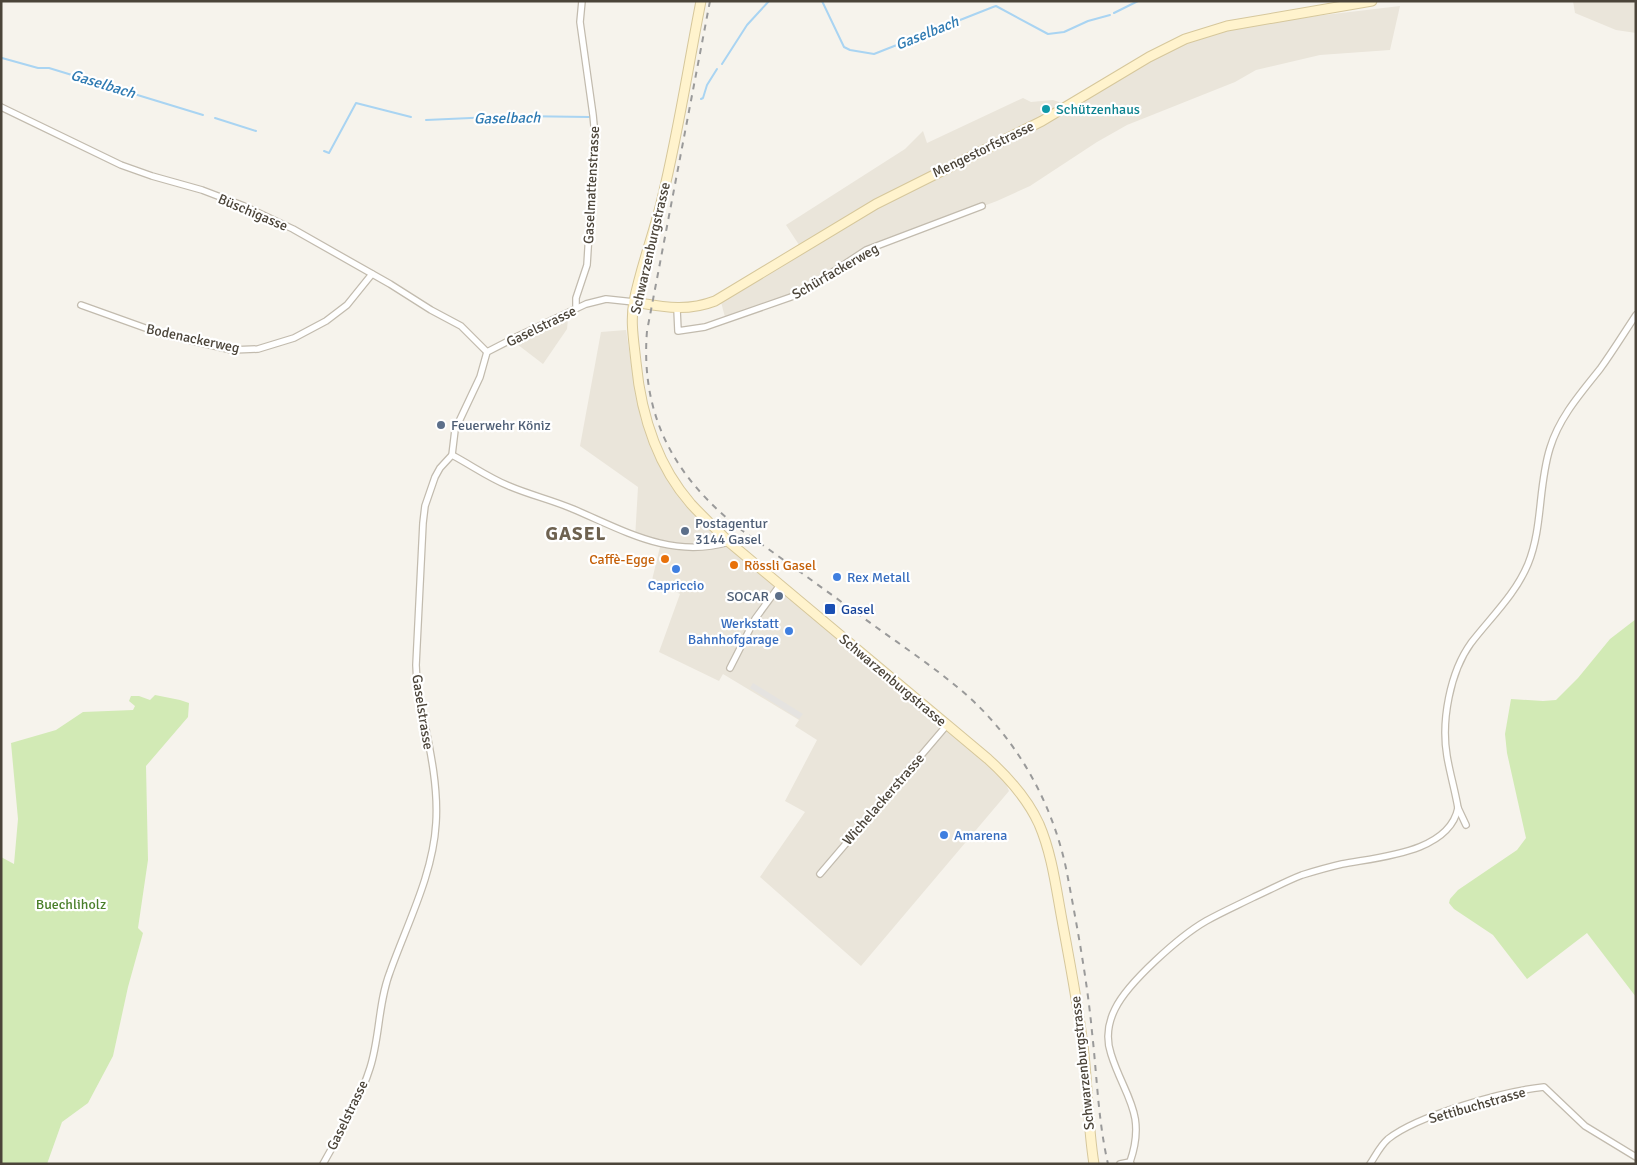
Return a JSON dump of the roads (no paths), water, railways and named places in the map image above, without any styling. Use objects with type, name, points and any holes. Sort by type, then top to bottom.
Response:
[{"type":"main road","name":"Schwarzenburgstrasse","points":[[701,1],[662,198],[634,302],[633,323],[637,377],[643,410],[652,439],[681,492],[705,519],[729,542],[988,759],[1018,790],[1033,813],[1046,843],[1052,867],[1080,1024],[1089,1135],[1094,1164]]},
{"type":"main road","name":"Mengestorfstrasse","points":[[634,302],[677,309],[698,307],[715,301],[841,223],[899,190],[1042,121],[1149,57],[1184,39],[1228,26],[1372,1]]},
{"type":"street","name":"Gaselmattenstrasse","points":[[576,308],[576,298],[586,265],[595,136],[594,115],[580,22],[582,1]]},
{"type":"street","name":"Büschigasse","points":[[1,106],[121,165],[202,190],[258,212],[293,229],[461,326],[487,352]]},
{"type":"street","name":"Schürfackerweg","points":[[677,309],[678,330],[698,329],[726,321],[801,292],[866,250],[982,206]]},
{"type":"street","name":"Bodenackerweg","points":[[81,304],[162,334],[232,350],[258,349],[294,338],[326,321],[347,305],[372,274]]},
{"type":"street","name":"Gaselstrasse","points":[[487,352],[576,308],[602,299],[634,302]]},
{"type":"street","points":[[1450,826],[1466,825],[1458,808],[1445,742],[1450,696],[1457,669],[1471,643],[1511,596],[1527,566],[1535,542],[1543,474],[1558,426],[1636,315]]},
{"type":"street","points":[[487,352],[480,377],[455,430],[452,455],[510,486],[573,509],[648,541],[668,546],[694,547],[715,546],[729,542]]},
{"type":"street","name":"Gaselstrasse","points":[[323,1164],[342,1130],[370,1070],[385,986],[424,879],[433,848],[437,798],[417,684],[418,586],[425,506],[437,474],[452,455]]},
{"type":"street","points":[[730,668],[755,619],[780,585]]},
{"type":"street","name":"Wichelackerstrasse","points":[[820,874],[947,725]]},
{"type":"street","points":[[1120,1164],[1130,1163],[1136,1140],[1134,1113],[1129,1094],[1110,1052],[1108,1037],[1110,1022],[1116,1006],[1139,978],[1184,936],[1207,920],[1284,883],[1316,871],[1411,850],[1436,838],[1450,826],[1458,808]]},
{"type":"street","name":"Settibuchstrasse","points":[[1370,1164],[1387,1140],[1420,1122],[1446,1112],[1519,1091],[1544,1087],[1585,1126],[1636,1156]]},
{"type":"waterway","name":"Gaselbach","points":[[722,64],[747,25],[769,1]]},
{"type":"waterway","name":"Gaselbach","points":[[822,1],[844,47],[850,50],[874,54],[996,6],[1048,34],[1064,32],[1088,21],[1110,15]]},
{"type":"waterway","name":"Gaselbach","points":[[1114,13],[1138,1]]},
{"type":"waterway","name":"Gaselbach","points":[[2,58],[38,68],[49,68],[203,115]]},
{"type":"waterway","name":"Gaselbach","points":[[701,99],[717,69]]},
{"type":"waterway","name":"Gaselbach","points":[[324,151],[329,153],[356,103],[411,117]]},
{"type":"waterway","name":"Gaselbach","points":[[426,120],[516,116],[589,117]]},
{"type":"waterway","name":"Gaselbach","points":[[215,118],[256,131]]},
{"type":"railway","points":[[710,1],[647,331],[646,362],[650,391],[657,419],[667,444],[681,468],[719,511],[743,531],[959,688],[988,716],[1019,756],[1044,801],[1061,848],[1067,873],[1087,992],[1100,1114],[1108,1164]]},
{"type":"place","name":"Schützenhaus","points":[[1046,109]]},
{"type":"place","name":"Feuerwehr Köniz","points":[[441,425]]},
{"type":"place","name":"Postagentur 3144 Gasel","points":[[685,531]]},
{"type":"place","name":"Caffè-Egge","points":[[665,559]]},
{"type":"place","name":"Rössli Gasel","points":[[734,565]]},
{"type":"place","name":"Capriccio","points":[[676,569]]},
{"type":"place","name":"Rex Metall","points":[[837,577]]},
{"type":"place","name":"SOCAR","points":[[779,596]]},
{"type":"place","name":"Gasel","points":[[830,609]]},
{"type":"place","name":"Werkstatt Bahnhofgarage","points":[[789,631]]},
{"type":"place","name":"Amarena","points":[[944,835]]},
{"type":"district","name":"GASEL","points":[[576,533]]},
{"type":"park label","name":"Buechliholz","points":[[71,904]]}]
